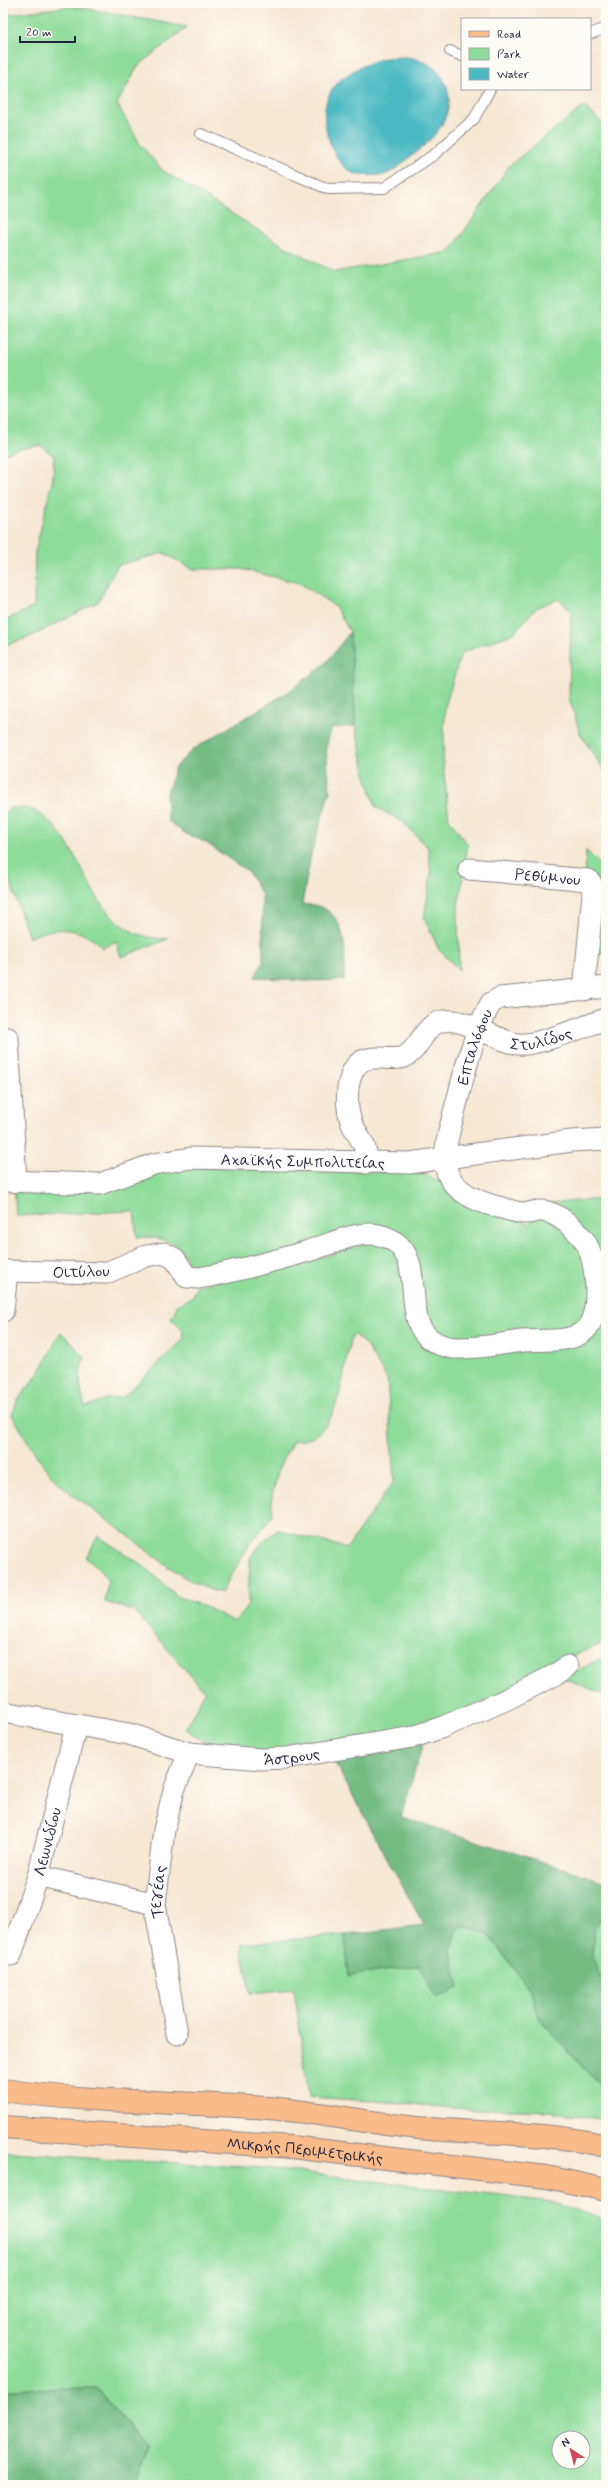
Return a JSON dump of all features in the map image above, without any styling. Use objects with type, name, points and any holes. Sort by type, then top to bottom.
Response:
[{"type":"main road","points":[[3,2090],[72,2097],[269,2108],[379,2124],[450,2131],[540,2135],[606,2146]]},
{"type":"main road","name":"Μικρής Περιμετρικής","points":[[3,2127],[291,2147],[547,2177],[606,2190]]},
{"type":"street","name":"Ρεθύμνου","points":[[469,869],[588,880],[591,883],[593,894],[584,990]]},
{"type":"street","name":"Επταλόφου","points":[[445,1158],[468,1058],[487,1008],[494,1000],[606,987]]},
{"type":"street","name":"Στυλίδος","points":[[366,1163],[366,1149],[352,1123],[348,1107],[350,1077],[360,1063],[371,1058],[405,1056],[413,1050],[428,1030],[442,1021],[455,1022],[479,1030],[496,1038],[526,1044],[603,1020]]},
{"type":"street","points":[[8,1038],[10,1181]]},
{"type":"street","name":"Αχαϊκής Συμπολιτείας","points":[[10,1181],[100,1184],[154,1164],[191,1158],[409,1163],[572,1140],[606,1139]]},
{"type":"street","name":"Οιτύλου","points":[[5,1271],[106,1273],[146,1256],[164,1253],[173,1257],[184,1275],[192,1278],[284,1258],[359,1236],[380,1235],[396,1244],[408,1259],[413,1275],[417,1318],[420,1328],[432,1341],[452,1348],[482,1348],[522,1341],[569,1338],[584,1332],[590,1324],[595,1309],[596,1282],[590,1251],[580,1233],[560,1218],[543,1210],[524,1214],[488,1205],[469,1197],[452,1180],[445,1158]]},
{"type":"street","points":[[3,1311],[5,1271]]},
{"type":"street","name":"Άστρους","points":[[3,1712],[76,1726],[129,1734],[189,1753],[261,1760],[394,1742],[450,1724],[529,1688],[568,1666]]},
{"type":"street","name":"Λεωνιδίου","points":[[12,1955],[38,1876],[76,1726]]},
{"type":"street","name":"Τεγέας","points":[[177,2034],[155,1904],[164,1830],[174,1790],[189,1753]]},
{"type":"street","points":[[38,1876],[155,1904]]},
{"type":"lane","points":[[591,34],[606,28]]},
{"type":"lane","points":[[450,51],[461,56]]},
{"type":"lane","points":[[201,134],[328,189],[384,188],[435,154],[474,119],[489,90]]},
{"type":"green space","points":[[72,6],[187,27],[138,66],[117,104],[140,144],[162,170],[284,246],[334,272],[450,252],[510,165],[584,106],[606,127],[606,774],[580,733],[569,698],[571,611],[558,599],[536,608],[514,633],[461,653],[445,707],[443,764],[449,819],[468,845],[458,907],[459,970],[439,950],[424,918],[431,875],[428,848],[403,822],[376,807],[366,777],[354,720],[350,632],[335,606],[299,583],[241,569],[192,569],[164,553],[118,565],[98,602],[30,637],[3,646],[3,621],[34,607],[35,552],[53,478],[54,456],[40,445],[14,450],[3,455],[3,15]]},
{"type":"green space","points":[[350,632],[356,726],[332,728],[326,748],[330,791],[311,854],[302,904],[321,907],[337,920],[341,929],[345,950],[344,980],[305,981],[255,977],[263,962],[262,895],[248,872],[205,842],[186,834],[168,821],[166,797],[175,767],[192,750],[291,690],[326,663]]},
{"type":"green space","points":[[9,808],[31,809],[52,824],[67,843],[103,906],[119,923],[140,935],[168,939],[121,957],[116,941],[103,948],[86,935],[68,930],[48,931],[29,938],[3,860],[3,814]]},
{"type":"green space","points":[[586,850],[606,870],[606,953],[583,952]]},
{"type":"green space","points":[[168,1167],[396,1172],[426,1175],[502,1214],[531,1224],[533,1204],[606,1199],[606,1642],[574,1655],[560,1665],[436,1726],[279,1754],[214,1748],[185,1729],[205,1692],[134,1611],[105,1602],[108,1581],[99,1569],[86,1558],[98,1536],[142,1565],[177,1596],[205,1607],[235,1622],[248,1604],[250,1558],[264,1540],[278,1530],[347,1548],[394,1481],[387,1378],[365,1344],[353,1334],[338,1399],[327,1423],[319,1433],[313,1437],[293,1441],[279,1467],[272,1496],[272,1516],[248,1547],[221,1593],[194,1582],[169,1567],[64,1488],[50,1474],[38,1458],[12,1415],[17,1401],[39,1373],[61,1332],[85,1357],[82,1363],[80,1381],[85,1407],[106,1399],[123,1397],[184,1339],[183,1331],[171,1319],[178,1304],[192,1297],[197,1286],[320,1257],[369,1243],[393,1234],[191,1273],[184,1254],[173,1243],[157,1238],[137,1237],[134,1211],[16,1216],[14,1184]]},
{"type":"green space","points":[[606,1656],[606,1695],[563,1678]]},
{"type":"green space","points":[[424,1740],[401,1817],[606,1882],[606,1913],[593,1930],[593,1958],[606,1992],[606,2089],[588,2073],[540,2020],[531,1991],[489,1935],[467,1926],[458,1927],[451,1952],[459,1988],[436,1998],[419,1966],[349,1976],[345,1935],[424,1925],[331,1756]]},
{"type":"green space","points":[[606,1913],[606,1992],[593,1958],[593,1930]]},
{"type":"green space","points":[[467,1926],[489,1935],[531,1991],[540,2020],[588,2073],[606,2089],[606,2120],[549,2111],[451,2108],[404,2103],[309,2097],[294,1989],[250,1993],[241,1944],[345,1935],[349,1976],[419,1966],[459,1988],[451,1952],[458,1927]]},
{"type":"green space","points":[[3,2151],[111,2160],[244,2166],[315,2174],[551,2202],[606,2220],[606,2485],[136,2485],[148,2449],[97,2388],[3,2389]]},
{"type":"green space","points":[[97,2388],[148,2449],[136,2485],[3,2485],[3,2389]]},
{"type":"water","points":[[385,58],[413,58],[424,62],[433,68],[441,75],[446,84],[449,104],[446,115],[438,131],[418,151],[394,170],[384,175],[368,176],[356,174],[349,171],[342,165],[332,149],[326,127],[325,112],[327,99],[343,78],[369,63]]}]
